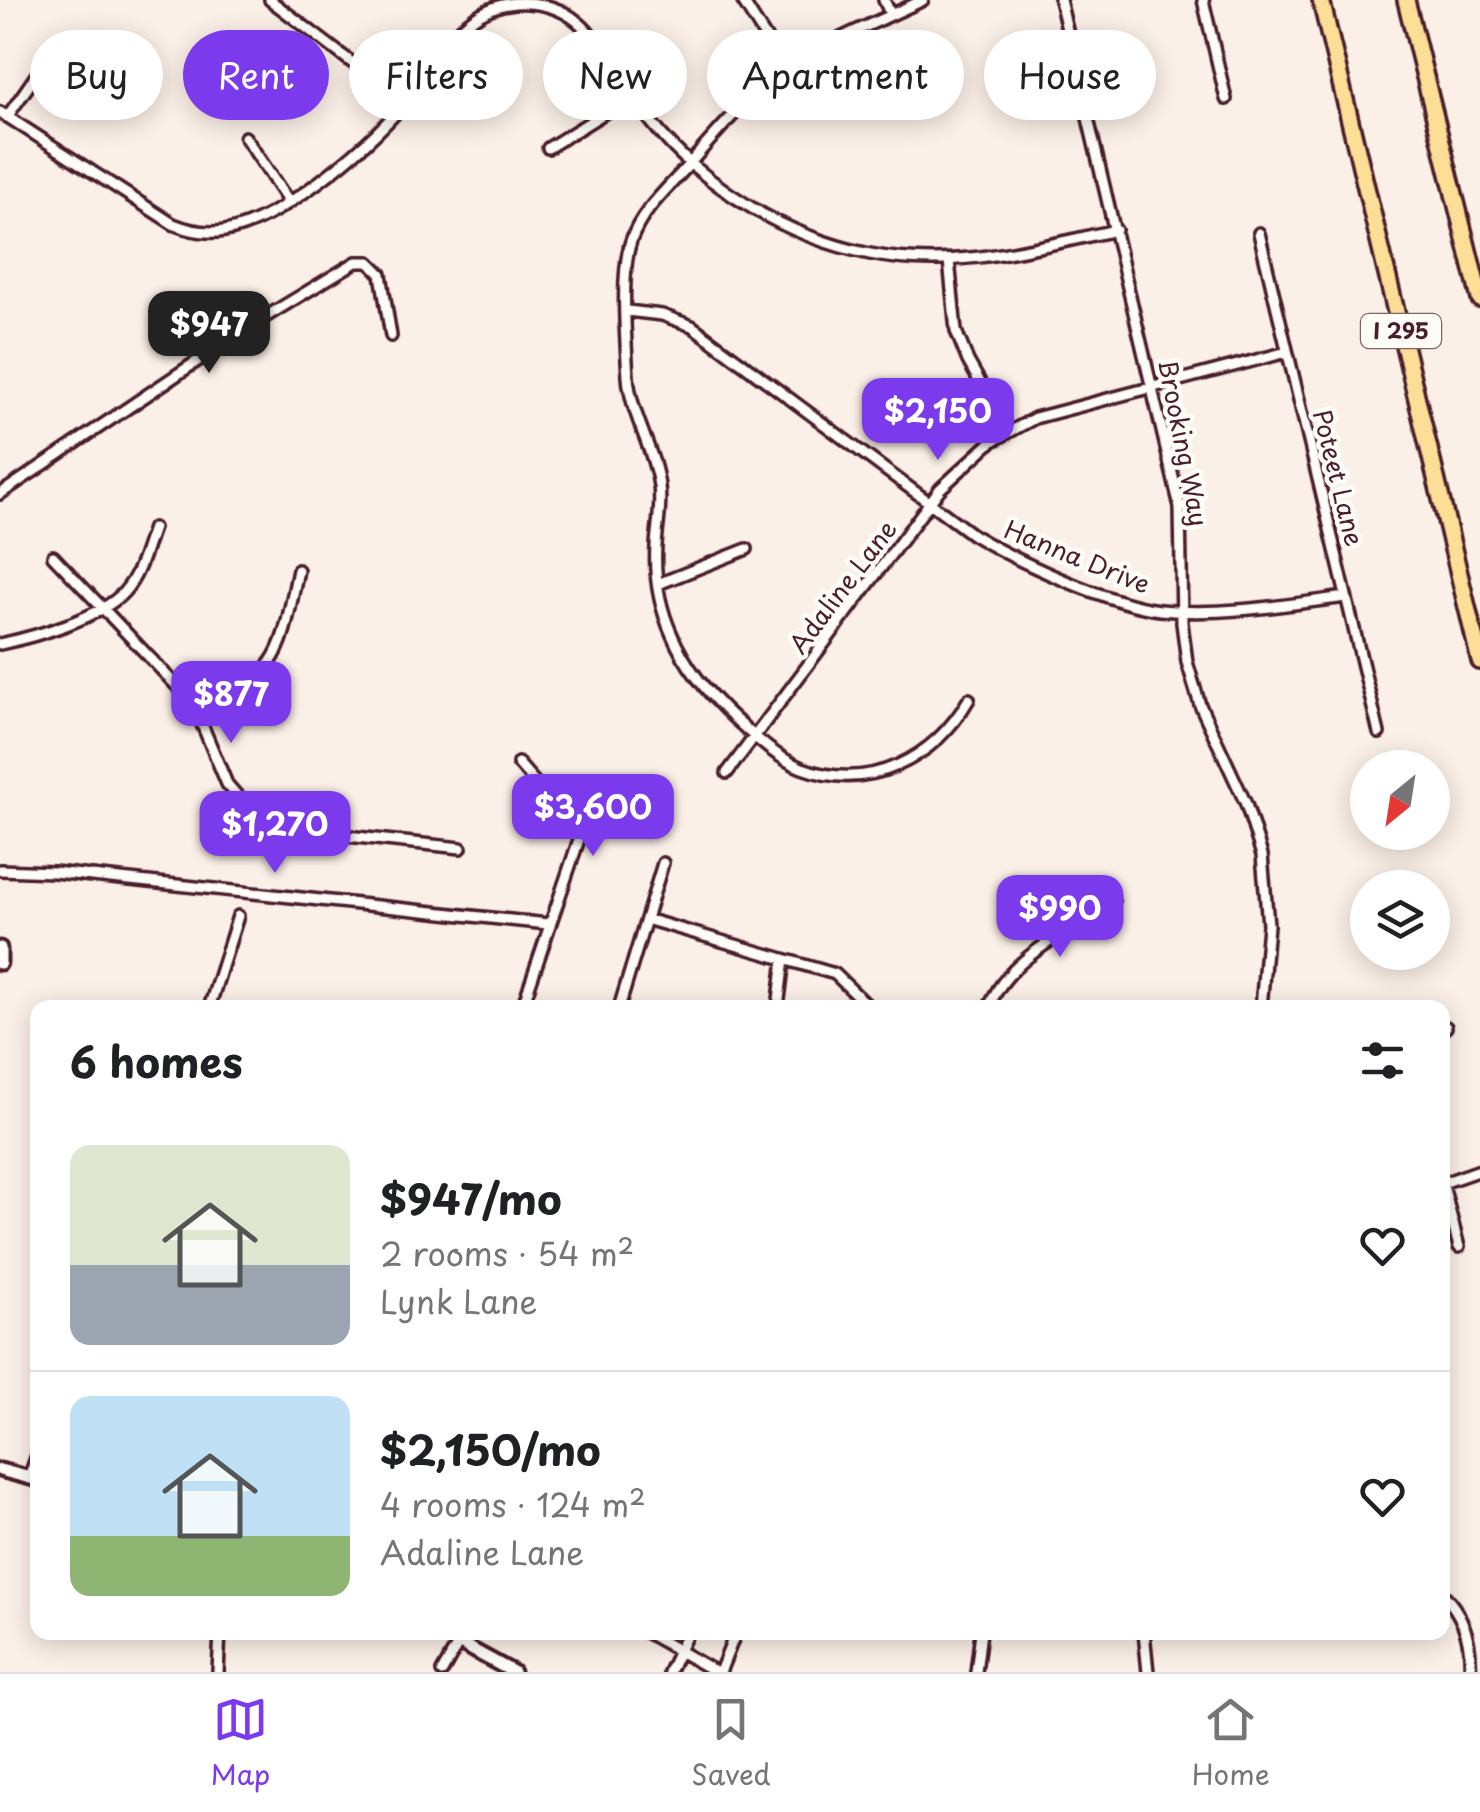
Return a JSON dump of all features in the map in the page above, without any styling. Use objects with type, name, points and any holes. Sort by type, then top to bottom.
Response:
[{"type":"highway","name":"I 295","points":[[1321,0],[1480,661]]},
{"type":"highway","points":[[1406,0],[1480,299]]},
{"type":"main road","points":[[0,948],[0,962]]},
{"type":"main road","points":[[0,1470],[30,1478]]},
{"type":"main road","points":[[455,1640],[513,1672]]},
{"type":"street","points":[[270,0],[349,61]]},
{"type":"street","points":[[742,0],[761,30]]},
{"type":"street","points":[[884,0],[892,15]]},
{"type":"street","points":[[863,30],[923,0]]},
{"type":"street","name":"Brooking Way","points":[[1060,0],[1067,30]]},
{"type":"street","points":[[1203,0],[1226,99]]},
{"type":"street","points":[[460,30],[496,3],[540,4],[575,17],[588,30]]},
{"type":"street","points":[[30,81],[4,114],[120,192],[183,228],[211,232],[237,228],[288,201],[361,150],[388,120]]},
{"type":"street","points":[[548,148],[593,120]]},
{"type":"street","points":[[653,120],[690,163],[746,205],[818,240],[872,254],[949,260],[996,256],[1116,230]]},
{"type":"street","points":[[730,120],[650,207],[635,231],[626,267],[632,400],[659,486],[658,584],[671,634],[711,696],[755,737],[802,768],[842,775],[876,773],[907,762],[934,744],[969,699]]},
{"type":"street","name":"Brooking Way","points":[[1089,120],[1180,507],[1184,645],[1192,683],[1246,804],[1262,855],[1268,925],[1262,1000]]},
{"type":"street","points":[[245,137],[288,201]]},
{"type":"street","name":"Poteet Lane","points":[[1259,232],[1379,733]]},
{"type":"street","points":[[949,260],[956,331],[1008,430]]},
{"type":"street","points":[[0,494],[223,343],[356,262],[368,262],[380,274],[392,336]]},
{"type":"street","name":"Hanna Drive","points":[[627,312],[662,315],[706,335],[973,535],[1018,560],[1142,607],[1182,611],[1346,597]]},
{"type":"street","name":"Adaline Lane","points":[[727,773],[930,503],[965,464],[1008,430],[1035,418],[1288,352]]},
{"type":"street","points":[[0,644],[103,608],[117,599],[132,582],[153,528]]},
{"type":"street","points":[[658,584],[746,549]]},
{"type":"street","points":[[54,556],[184,693],[198,712],[226,784],[241,804],[265,821],[290,830],[461,848]]},
{"type":"street","points":[[198,712],[254,681],[272,662],[284,638],[298,570]]},
{"type":"street","points":[[518,763],[538,786],[585,792],[592,801],[524,1000]]},
{"type":"street","points":[[621,1000],[663,863]]},
{"type":"street","points":[[0,870],[54,872],[548,924]]},
{"type":"street","points":[[991,1000],[1014,967],[1113,902]]},
{"type":"street","points":[[212,1000],[238,916]]},
{"type":"street","points":[[646,919],[835,974],[862,1000]]},
{"type":"street","points":[[779,1000],[784,959]]},
{"type":"street","points":[[1450,1180],[1480,1170]]},
{"type":"street","points":[[1450,1210],[1459,1247]]},
{"type":"street","points":[[1450,1602],[1468,1635],[1470,1672]]},
{"type":"street","points":[[218,1672],[220,1640]]},
{"type":"street","points":[[660,1640],[718,1672],[732,1640]]},
{"type":"street","points":[[669,1672],[685,1640]]},
{"type":"street","points":[[976,1672],[980,1640]]},
{"type":"street","points":[[1145,1640],[1148,1672]]},
{"type":"street","points":[[442,1672],[459,1642]]}]
